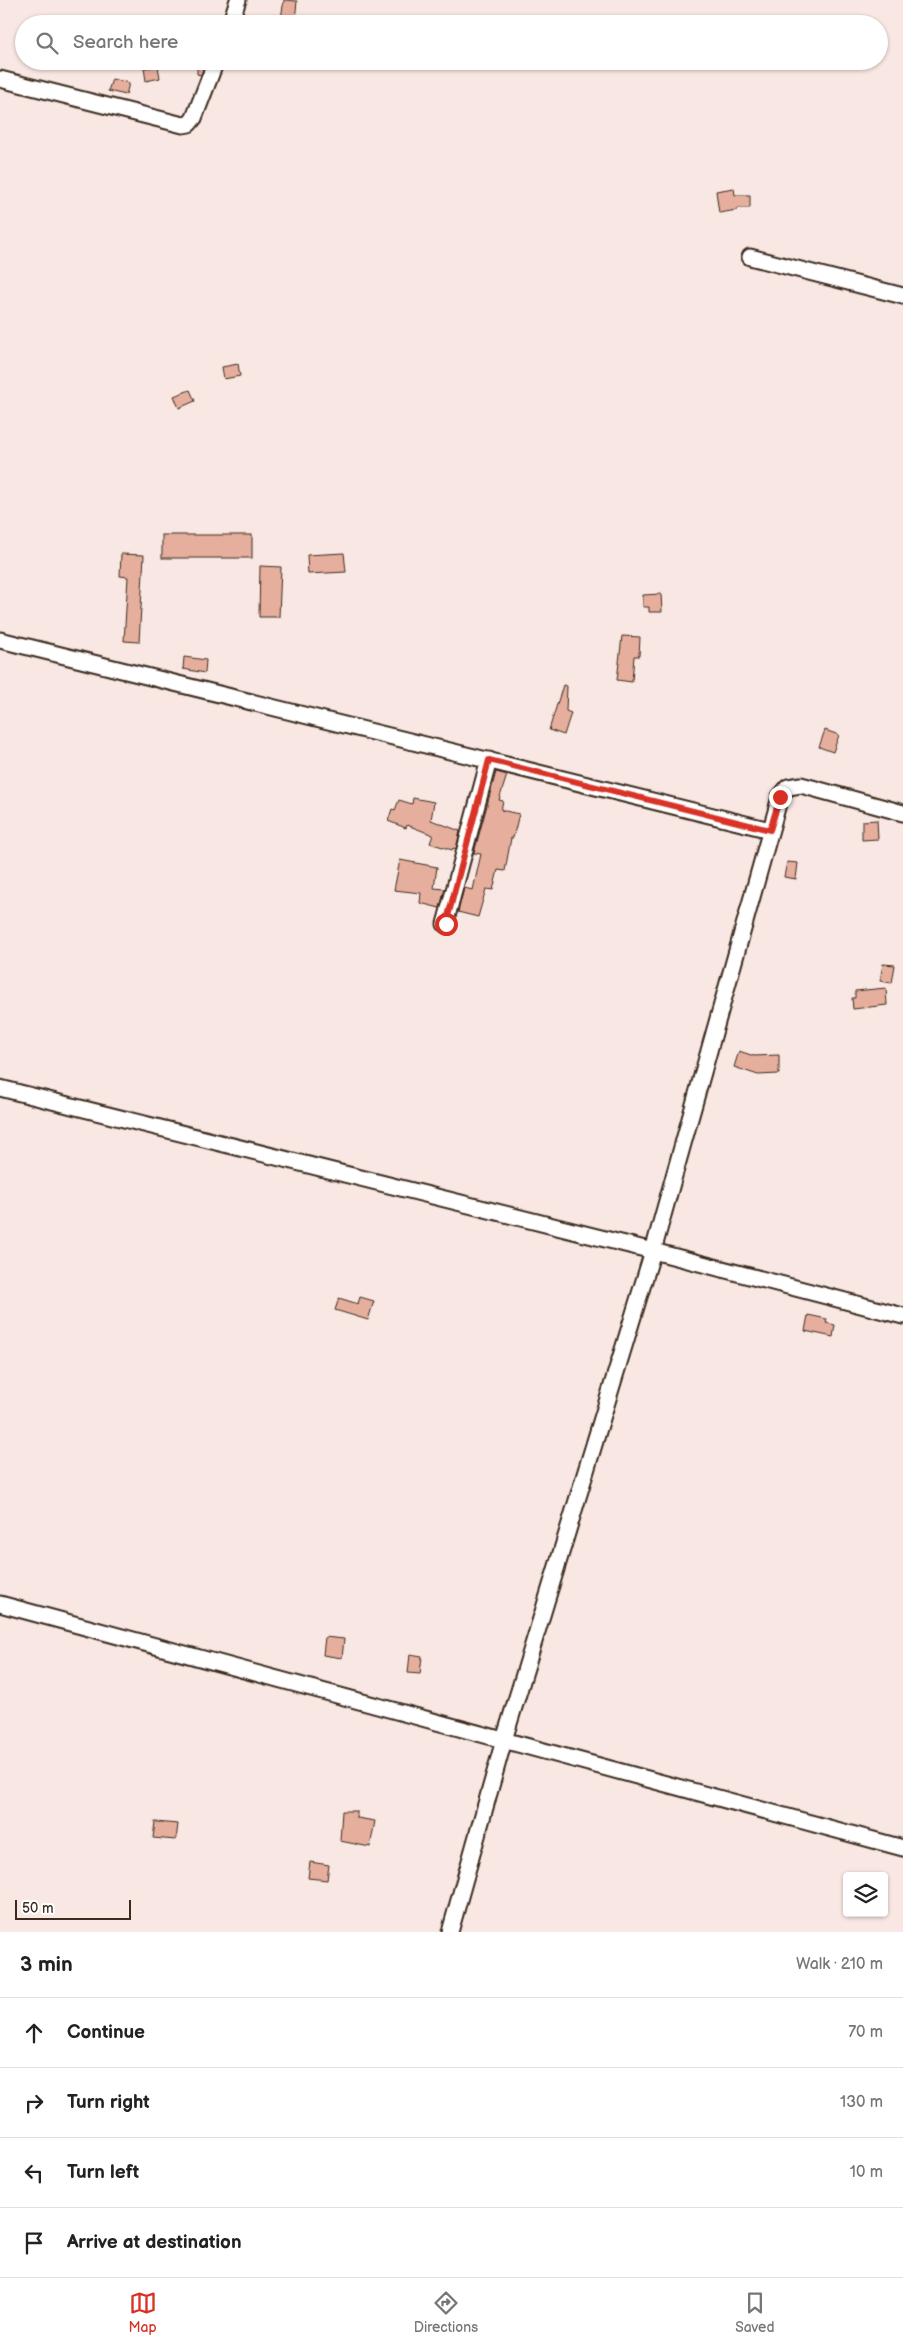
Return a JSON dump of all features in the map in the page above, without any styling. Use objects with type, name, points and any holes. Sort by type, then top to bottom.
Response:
[{"type":"street","points":[[233,15],[238,0]]},
{"type":"street","points":[[0,79],[183,125],[189,124],[194,118],[213,70]]},
{"type":"street","points":[[750,257],[903,296]]},
{"type":"street","points":[[0,640],[770,830]]},
{"type":"street","points":[[446,924],[489,760]]},
{"type":"street","points":[[450,1932],[504,1740],[652,1251],[780,797],[788,787],[801,785],[903,813]]},
{"type":"street","points":[[0,1088],[652,1251],[903,1316]]},
{"type":"street","points":[[0,1604],[903,1848]]},
{"type":"building","points":[[284,0],[297,1],[296,15],[282,15]]},
{"type":"building","points":[[144,70],[159,70],[160,78],[146,81]]},
{"type":"building","points":[[197,70],[203,70],[201,75],[197,74]]},
{"type":"building","points":[[112,79],[129,83],[126,95],[108,91]]},
{"type":"building","points":[[734,188],[735,195],[750,195],[750,208],[737,208],[737,210],[719,213],[716,191]]},
{"type":"building","points":[[238,364],[240,376],[224,379],[222,367]]},
{"type":"building","points":[[190,390],[195,401],[179,408],[174,396]]},
{"type":"building","points":[[162,535],[252,535],[252,558],[162,558]]},
{"type":"building","points":[[344,553],[346,572],[308,574],[307,555]]},
{"type":"building","points":[[121,554],[144,555],[139,642],[124,641],[128,577],[120,576]]},
{"type":"building","points":[[260,566],[281,567],[279,617],[259,617]]},
{"type":"building","points":[[661,594],[662,612],[649,612],[649,607],[643,607],[643,595]]},
{"type":"building","points":[[622,636],[640,637],[639,656],[634,656],[632,682],[617,680]]},
{"type":"building","points":[[184,657],[206,660],[205,673],[183,669]]},
{"type":"building","points":[[563,685],[567,686],[566,711],[571,713],[564,735],[549,730]]},
{"type":"building","points":[[825,730],[839,735],[833,752],[819,747]]},
{"type":"building","points":[[496,772],[507,775],[499,800],[503,801],[501,810],[519,814],[513,838],[511,838],[505,871],[498,870],[493,890],[486,889],[478,917],[458,912],[464,888],[473,890],[481,854],[474,853]]},
{"type":"building","points":[[413,798],[434,802],[431,820],[460,831],[456,849],[453,848],[452,850],[430,843],[433,835],[407,825],[406,828],[388,821],[392,809],[395,810],[399,800],[412,804]]},
{"type":"building","points":[[877,820],[878,839],[862,840],[862,821]]},
{"type":"building","points":[[400,860],[437,867],[434,888],[445,889],[440,908],[420,903],[421,893],[394,890]]},
{"type":"building","points":[[787,862],[798,863],[796,879],[784,877]]},
{"type":"building","points":[[883,964],[895,965],[892,983],[880,981]]},
{"type":"building","points":[[886,988],[887,1005],[853,1009],[852,998],[855,998],[855,991]]},
{"type":"building","points":[[739,1051],[754,1056],[779,1055],[779,1074],[758,1075],[734,1067]]},
{"type":"building","points":[[360,1297],[374,1301],[368,1320],[335,1310],[339,1298],[358,1304]]},
{"type":"building","points":[[808,1315],[827,1319],[826,1323],[835,1325],[833,1337],[805,1331]]},
{"type":"building","points":[[325,1637],[344,1639],[342,1658],[323,1655]]},
{"type":"building","points":[[410,1654],[422,1656],[420,1674],[408,1673]]},
{"type":"building","points":[[342,1811],[357,1811],[357,1818],[375,1821],[370,1847],[340,1841]]},
{"type":"building","points":[[155,1822],[178,1824],[176,1840],[153,1838]]},
{"type":"building","points":[[310,1862],[329,1865],[327,1880],[308,1878]]},
{"type":"route","points":[[446,924],[489,760],[770,830],[780,797]]}]
